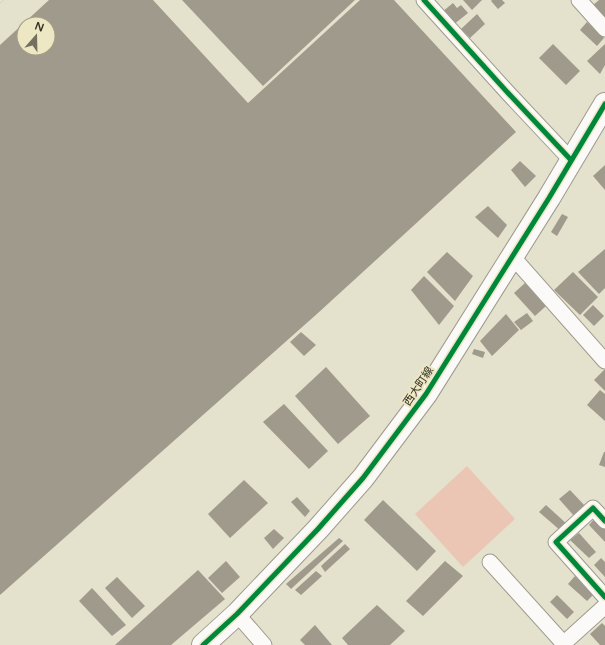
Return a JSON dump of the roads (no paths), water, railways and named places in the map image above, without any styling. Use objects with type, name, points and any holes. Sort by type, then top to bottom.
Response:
[{"type":"street","points":[[426,0],[571,160]]},
{"type":"street","points":[[578,0],[605,29]]},
{"type":"street","name":"西大町線","points":[[203,645],[237,614],[318,529],[363,478],[426,394],[549,198],[605,104]]},
{"type":"street","points":[[512,256],[602,352]]},
{"type":"street","points":[[605,521],[593,508],[556,542],[605,597]]},
{"type":"street","points":[[490,562],[564,645],[605,606]]},
{"type":"street","points":[[237,614],[264,645]]}]
